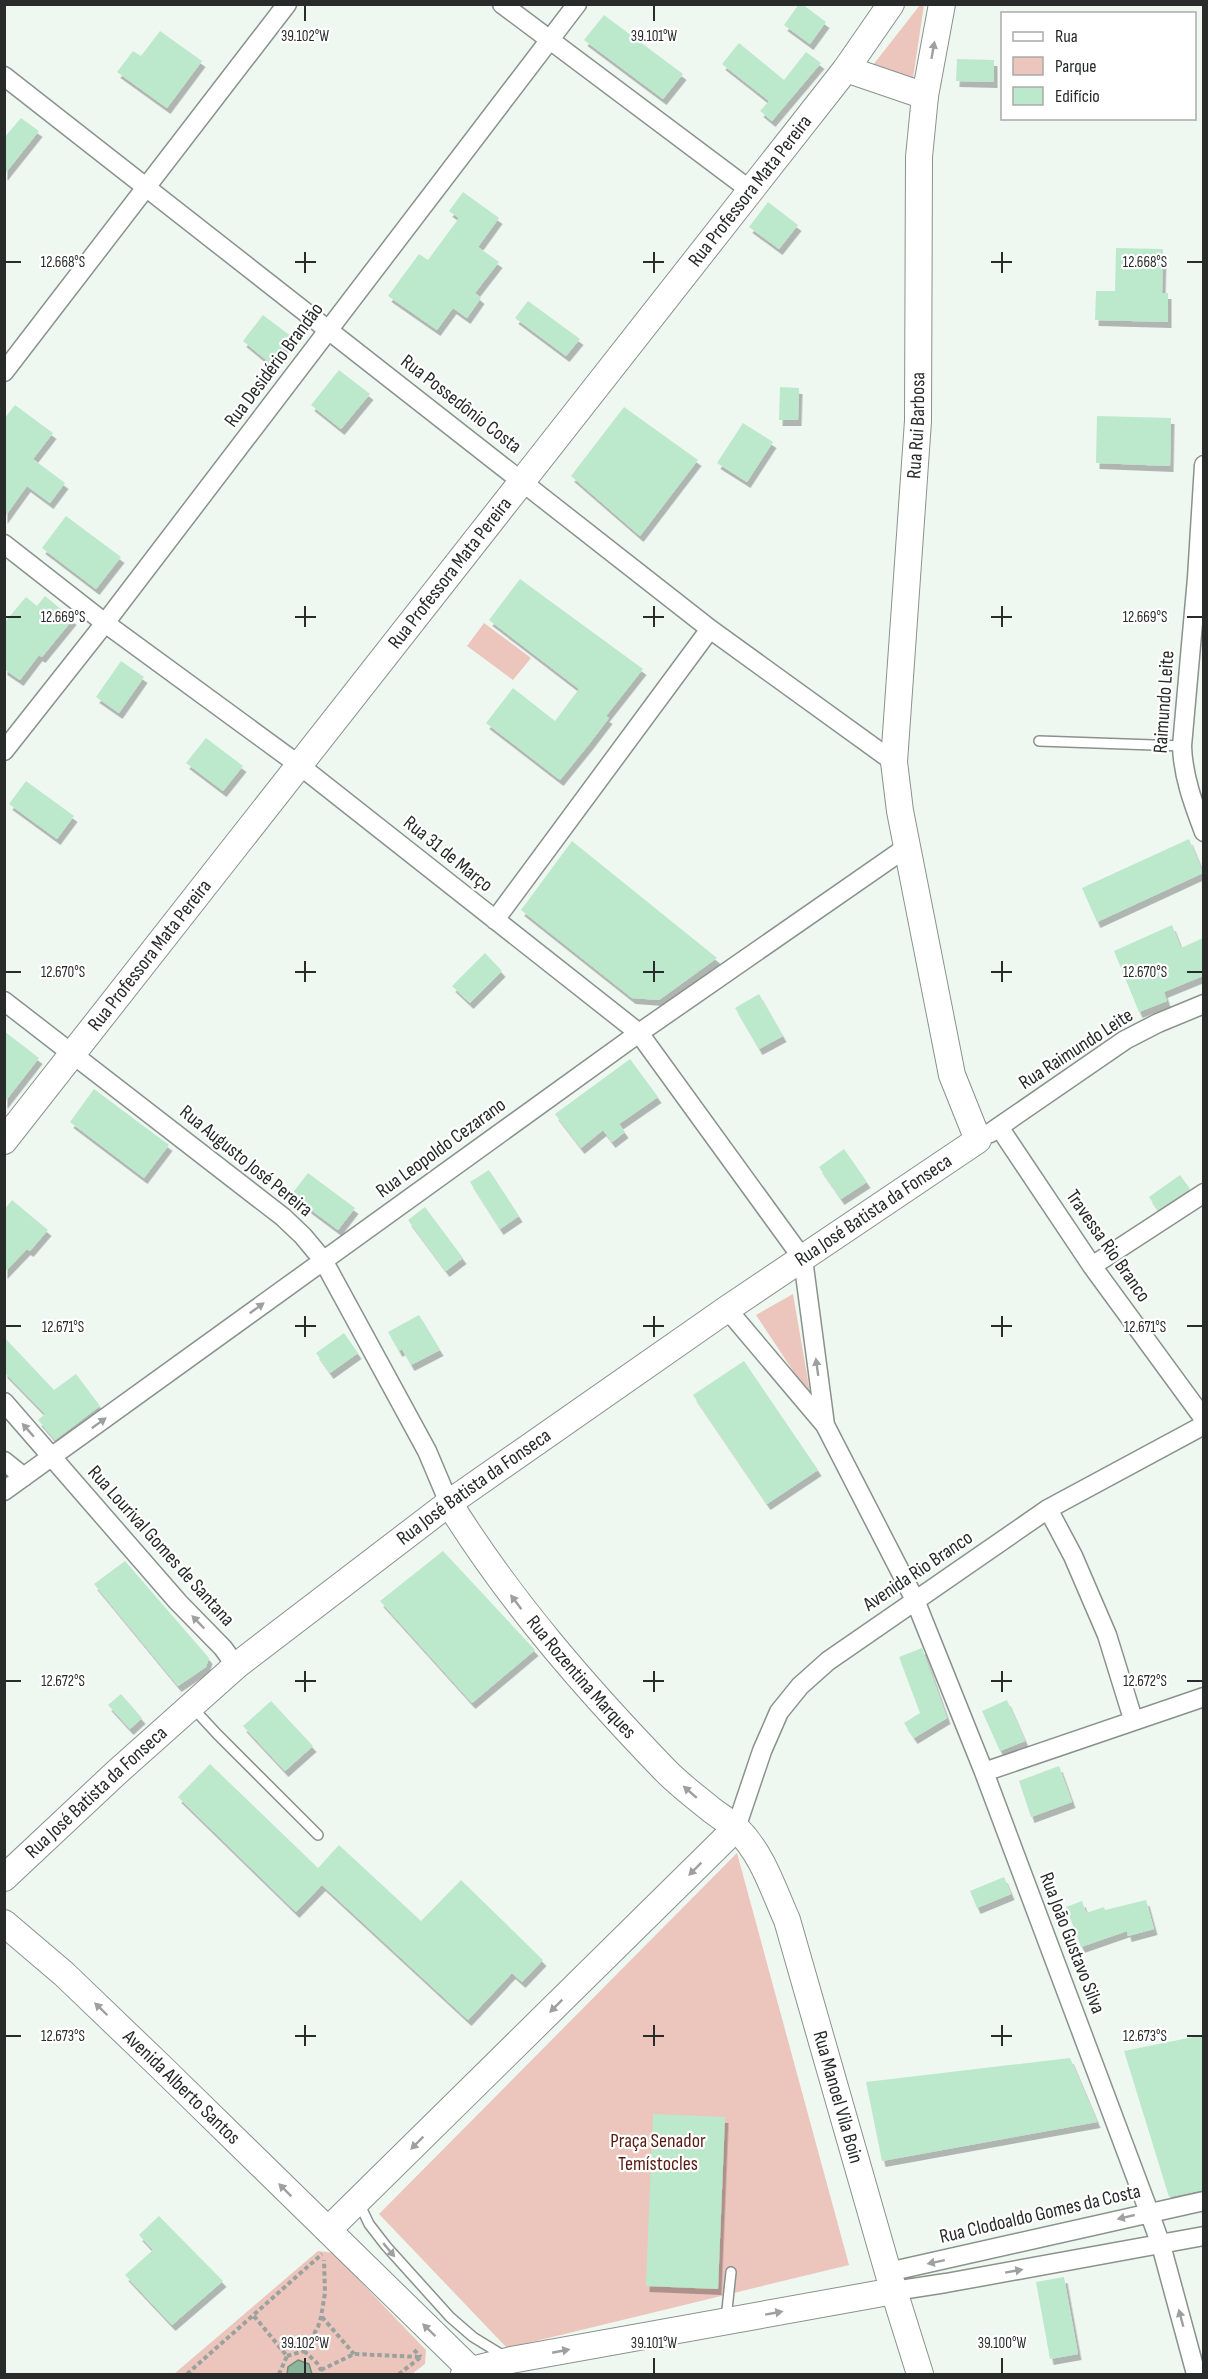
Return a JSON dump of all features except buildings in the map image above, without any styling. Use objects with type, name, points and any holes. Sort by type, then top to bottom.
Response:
[{"type":"street","points":[[4,372],[287,4]]},
{"type":"street","points":[[502,4],[750,190]]},
{"type":"street","name":"Rua Desidério Brandão","points":[[4,752],[577,4]]},
{"type":"street","name":"Rua Professora Mata Pereira","points":[[4,1141],[846,69],[891,4]]},
{"type":"street","name":"Rua Rui Barbosa","points":[[942,4],[925,96],[919,157],[918,421],[894,762],[907,847],[952,1075],[989,1133]]},
{"type":"street","points":[[846,69],[925,96]]},
{"type":"street","name":"Rua Possedônio Costa","points":[[4,76],[710,629],[894,762]]},
{"type":"street","name":"Raimundo Leite","points":[[1203,465],[1200,576],[1182,746],[1183,767],[1203,832]]},
{"type":"street","name":"Rua 31 de Março","points":[[4,544],[105,623],[299,765],[639,1033],[803,1259]]},
{"type":"street","points":[[495,920],[710,629]]},
{"type":"street","name":"Rua Leopoldo Cezarano","points":[[4,1491],[639,1033],[907,847]]},
{"type":"street","name":"Rua Augusto José Pereira","points":[[4,1001],[283,1217],[303,1236],[323,1260],[428,1451],[449,1503]]},
{"type":"street","name":"Rua Raimundo Leite","points":[[989,1133],[1125,1041],[1158,1023],[1203,1004]]},
{"type":"street","name":"Rua José Batista da Fonseca","points":[[4,1878],[236,1666],[449,1503],[727,1309],[989,1133]]},
{"type":"street","name":"Travessa Rio Branco","points":[[989,1133],[1092,1266],[1203,1419]]},
{"type":"street","points":[[1092,1266],[1203,1193]]},
{"type":"street","points":[[803,1259],[825,1425]]},
{"type":"street","points":[[727,1309],[825,1425]]},
{"type":"street","name":"Rua Lourival Gomes de Santana","points":[[4,1402],[178,1602],[223,1648],[236,1666]]},
{"type":"street","name":"Rua João Gustavo Silva","points":[[825,1425],[915,1600],[984,1772],[1161,2245],[1196,2374]]},
{"type":"street","name":"Avenida Rio Branco","points":[[736,1828],[762,1751],[779,1712],[800,1686],[828,1660],[1048,1509],[1203,1425]]},
{"type":"street","points":[[4,1461],[24,1477]]},
{"type":"street","name":"Rua Rozentina Marques","points":[[449,1503],[480,1553],[523,1611],[563,1659],[665,1771],[736,1828]]},
{"type":"street","points":[[1048,1509],[1072,1556],[1107,1635],[1133,1719]]},
{"type":"street","points":[[984,1772],[1203,1696]]},
{"type":"street","points":[[736,1828],[327,2230],[467,2372],[523,2364],[726,2321],[891,2281],[946,2283],[1203,2236]]},
{"type":"street","name":"Rua Manoel Vila Boin","points":[[736,1828],[764,1867],[787,1920],[920,2374]]},
{"type":"street","name":"Avenida Alberto Santos","points":[[4,1923],[64,1974],[327,2230]]},
{"type":"street","name":"Rua Clodoaldo Gomes da Costa","points":[[891,2281],[1149,2212],[1203,2201]]},
{"type":"lane","points":[[1040,741],[1182,746]]},
{"type":"lane","points":[[192,1706],[318,1835]]},
{"type":"lane","points":[[357,2201],[369,2224],[386,2246],[450,2318],[473,2337],[523,2364]]},
{"type":"lane","points":[[726,2321],[731,2272]]},
{"type":"path","points":[[187,2374],[324,2252],[325,2293],[318,2327],[304,2351],[287,2356],[279,2374]]},
{"type":"path","points":[[254,2316],[287,2356]]},
{"type":"path","points":[[321,2317],[354,2354]]},
{"type":"path","points":[[304,2351],[317,2362],[320,2372],[354,2354],[421,2357],[399,2374]]},
{"type":"green space","points":[[920,5],[924,5],[912,85],[873,65]]},
{"type":"green space","points":[[484,623],[531,658],[513,680],[467,646]]},
{"type":"green space","points":[[793,1294],[811,1398],[756,1315]]},
{"type":"green space","name":"Praça Senador Temístocles","points":[[737,1853],[849,2265],[507,2348],[379,2214]]},
{"type":"green space","points":[[318,2251],[333,2253],[426,2350],[425,2364],[412,2374],[174,2374]]},
{"type":"shaded area","points":[[298,2360],[309,2364],[312,2374],[287,2374],[288,2367]]}]
